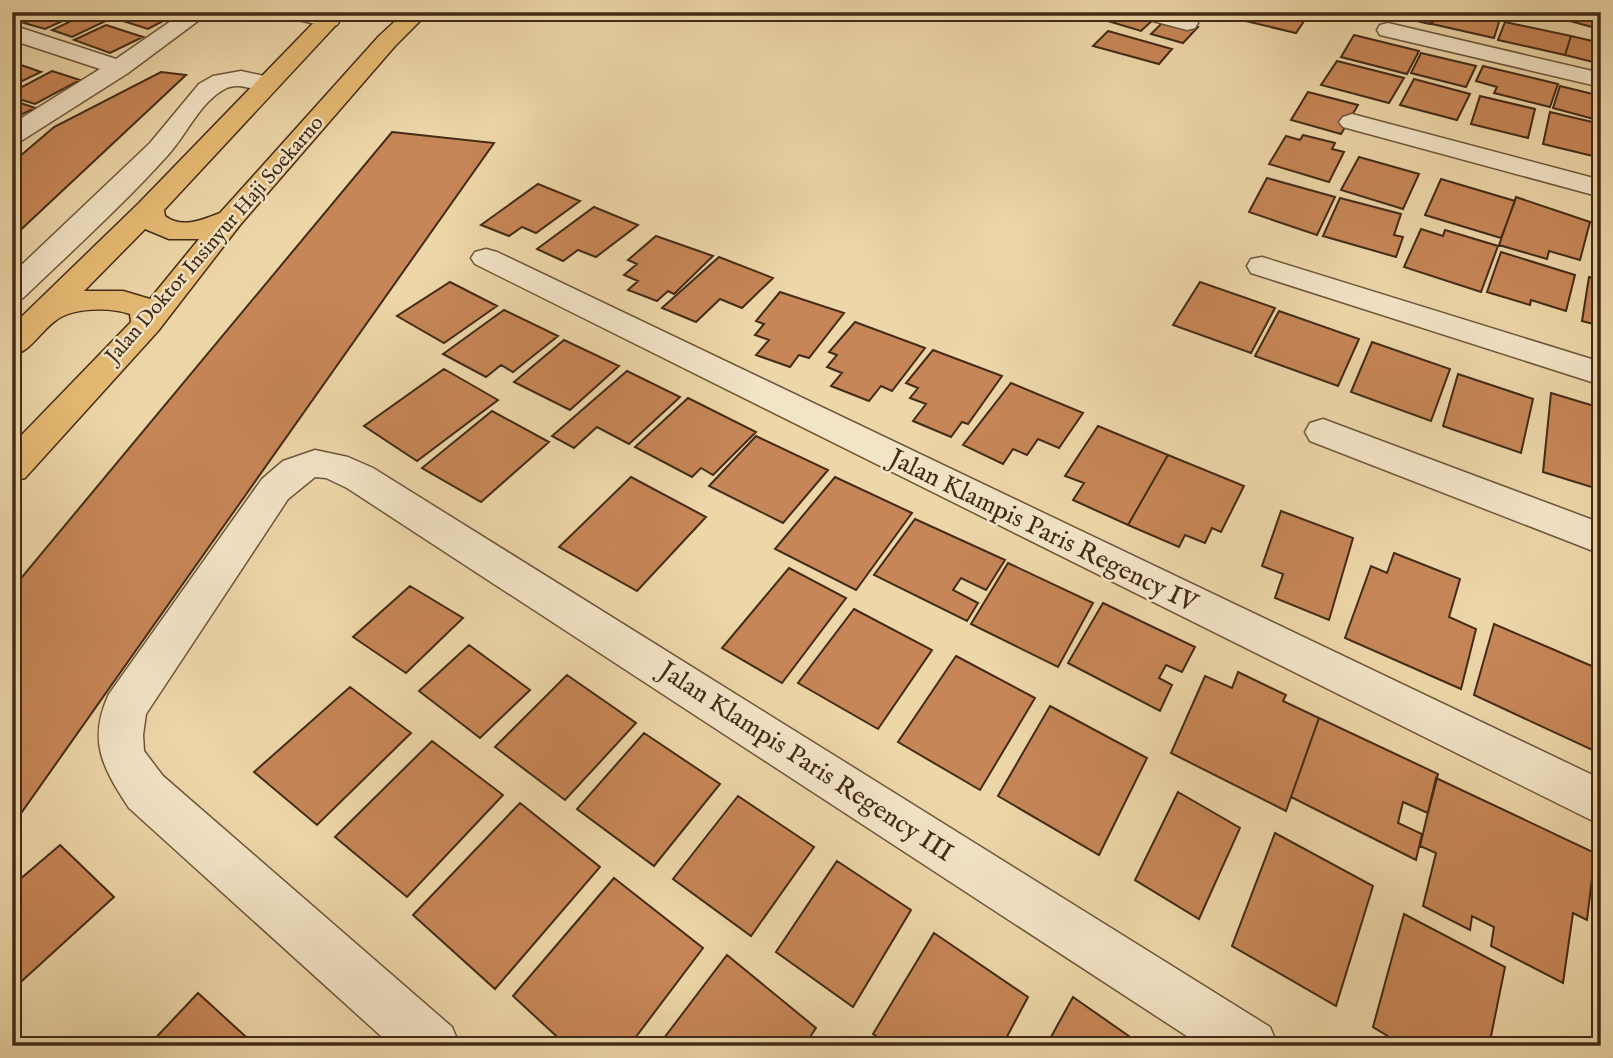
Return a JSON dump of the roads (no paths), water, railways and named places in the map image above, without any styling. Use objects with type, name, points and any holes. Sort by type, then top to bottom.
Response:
[{"type":"main road","name":"Jalan Doktor Insinyur Haji Soekarno","points":[[12,468],[147,324],[230,219],[387,41],[418,12]]},
{"type":"main road","points":[[12,345],[149,209],[333,16]]},
{"type":"main road","points":[[149,209],[151,220],[167,231],[196,232],[230,219]]},
{"type":"main road","points":[[44,313],[69,303],[106,299],[142,307],[146,312],[147,324]]},
{"type":"street","points":[[12,135],[119,68],[199,12]]},
{"type":"street","points":[[293,12],[333,16]]},
{"type":"street","points":[[1146,12],[1187,23]]},
{"type":"street","points":[[1388,30],[1601,80]]},
{"type":"street","points":[[12,32],[119,68]]},
{"type":"street","points":[[12,291],[76,232],[161,146],[214,84],[228,79],[253,78],[266,85]]},
{"type":"street","points":[[1352,122],[1601,189]]},
{"type":"street","points":[[161,146],[206,149]]},
{"type":"street","points":[[76,232],[120,238]]},
{"type":"street","name":"Jalan Klampis Paris Regency IV","points":[[486,258],[1601,803]]},
{"type":"street","points":[[1262,266],[1601,374]]},
{"type":"street","points":[[1323,432],[1601,539]]},
{"type":"street","name":"Jalan Klampis Paris Regency III","points":[[433,1046],[146,792],[123,759],[118,736],[125,708],[275,488],[293,469],[317,461],[340,467],[360,478],[1251,1046]]}]
